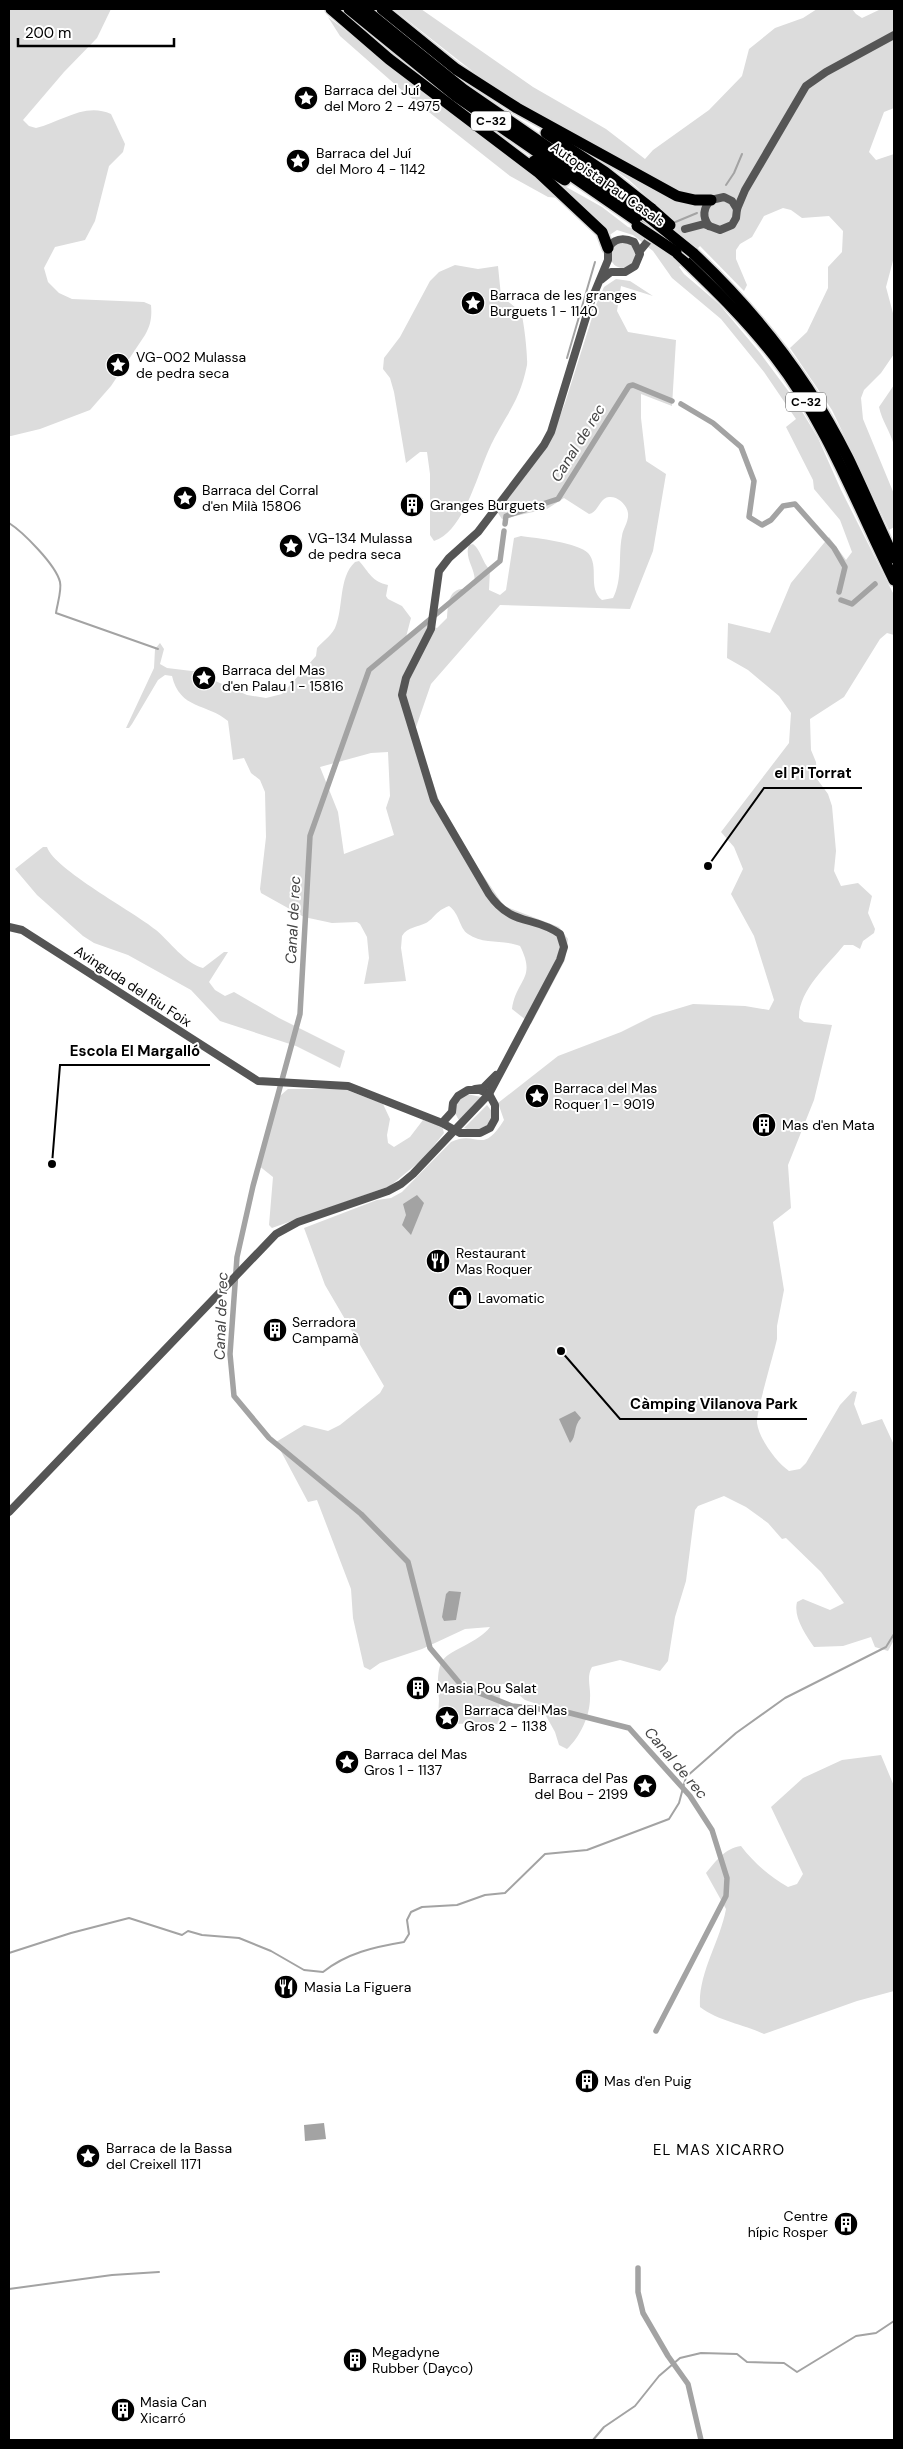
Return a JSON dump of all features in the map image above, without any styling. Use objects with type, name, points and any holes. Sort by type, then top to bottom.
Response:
[{"type":"highway","points":[[331,9],[429,90],[508,147],[538,172],[602,232],[608,248]]},
{"type":"highway","name":"Autopista Pau Casals","points":[[349,9],[456,96],[695,251],[724,282],[788,359],[818,404],[848,457],[894,558]]},
{"type":"highway","name":"Autopista Pau Casals","points":[[364,9],[463,89],[644,218],[676,252],[735,308],[792,382],[835,455],[894,580]]},
{"type":"highway","points":[[382,9],[456,69],[521,118],[605,172],[644,218]]},
{"type":"highway","points":[[456,69],[516,108],[662,189],[683,198],[711,200]]},
{"type":"highway","points":[[508,147],[597,199],[644,218]]},
{"type":"street","points":[[684,229],[695,225],[709,226],[716,229],[728,228],[736,218],[736,209],[745,190],[806,86],[826,72],[894,35]]},
{"type":"street","points":[[728,199],[745,190]]},
{"type":"street","points":[[709,226],[704,216],[704,210],[711,200],[720,197],[728,199],[736,209]]},
{"type":"street","points":[[695,225],[704,216]]},
{"type":"street","points":[[9,1512],[235,1276],[286,1228],[401,1184],[456,1130],[489,1094],[560,960],[564,950],[560,934],[553,929],[515,918],[498,908],[434,800],[419,745],[404,703],[403,687],[431,629],[439,571],[449,558],[478,532],[547,440],[591,301],[608,260],[608,248],[615,240],[621,238],[635,244],[648,241],[639,252]]},
{"type":"street","points":[[601,280],[611,272],[625,272],[635,266],[639,259],[639,252],[635,244]]},
{"type":"street","points":[[608,260],[611,266],[618,271]]},
{"type":"street","name":"Avinguda del Riu Foix","points":[[9,927],[22,930],[258,1081],[348,1086],[442,1123],[460,1133],[469,1134],[480,1133],[490,1128],[496,1114],[495,1106],[489,1094]]},
{"type":"street","points":[[456,1130],[452,1112],[453,1103],[458,1096],[473,1089],[483,1088],[503,1066]]},
{"type":"street","points":[[473,1089],[489,1094]]},
{"type":"street","points":[[442,1123],[452,1112]]},
{"type":"shaded area","points":[[9,9],[111,9],[97,38],[64,72],[23,120],[29,126],[36,128],[73,114],[92,110],[111,114],[125,144],[123,152],[109,166],[95,221],[85,240],[55,247],[44,268],[48,282],[59,293],[72,299],[144,302],[151,305],[150,324],[145,335],[111,386],[90,410],[40,429],[11,436],[9,436]]},
{"type":"shaded area","points":[[393,9],[421,9],[533,87],[606,129],[645,159],[653,150],[709,110],[742,76],[749,49],[775,28],[803,18],[817,9],[852,9],[862,18],[881,9],[894,9],[894,108],[884,112],[869,152],[876,160],[894,154],[894,257],[886,287],[894,317],[894,354],[881,373],[864,390],[861,398],[863,419],[894,494],[894,527],[889,530],[832,410],[790,348],[807,332],[828,288],[828,267],[842,252],[843,231],[829,216],[802,218],[791,210],[783,208],[764,216],[752,237],[740,244],[736,250],[736,259],[747,285],[744,291],[700,246],[679,267],[684,274],[719,304],[760,353],[795,400],[818,438],[841,490],[894,595],[894,635],[887,633],[880,639],[844,697],[810,719],[811,750],[816,762],[817,779],[828,794],[832,806],[836,851],[834,871],[841,886],[858,883],[872,896],[868,913],[875,929],[874,933],[863,941],[860,949],[853,945],[844,945],[815,979],[803,998],[800,1008],[799,1018],[804,1022],[832,1025],[814,1100],[788,1165],[791,1208],[773,1222],[784,1290],[777,1326],[777,1339],[757,1423],[761,1436],[769,1450],[789,1471],[800,1469],[806,1463],[840,1405],[853,1391],[857,1392],[854,1404],[862,1425],[882,1419],[894,1445],[894,1640],[888,1651],[875,1647],[871,1637],[843,1646],[814,1647],[799,1620],[796,1608],[797,1602],[803,1599],[830,1610],[844,1603],[821,1572],[786,1538],[782,1539],[768,1523],[746,1507],[724,1496],[698,1506],[695,1510],[686,1581],[675,1617],[668,1661],[660,1671],[620,1660],[592,1667],[589,1675],[590,1705],[586,1719],[576,1738],[567,1749],[559,1745],[555,1732],[540,1705],[525,1700],[506,1684],[502,1684],[500,1689],[499,1725],[490,1722],[471,1726],[467,1724],[448,1724],[440,1719],[438,1679],[439,1668],[443,1660],[452,1652],[485,1633],[490,1627],[465,1629],[422,1649],[380,1663],[370,1670],[364,1667],[353,1618],[351,1589],[317,1500],[308,1502],[276,1442],[304,1425],[328,1431],[340,1425],[380,1393],[384,1386],[325,1285],[304,1228],[377,1200],[391,1198],[402,1192],[451,1142],[467,1138],[484,1140],[490,1137],[504,1120],[498,1103],[558,1056],[621,1032],[653,1016],[693,1004],[745,1006],[769,1010],[774,1000],[754,936],[731,894],[743,869],[734,847],[721,832],[789,743],[791,713],[779,696],[748,670],[727,658],[728,623],[770,633],[791,583],[829,537],[846,560],[852,552],[840,520],[814,489],[813,480],[786,427],[796,419],[764,372],[721,319],[672,278],[653,251],[633,235],[617,230],[608,236],[571,199],[548,197],[510,176],[406,94],[340,36],[328,17],[455,116],[511,156],[602,207],[628,227],[635,229],[643,228],[648,223],[656,205],[629,180],[485,81]]},
{"type":"shaded area","points":[[623,242],[632,246],[636,255],[632,264],[623,268],[614,264],[610,255],[614,246]]},
{"type":"shaded area","points":[[455,265],[478,269],[498,266],[501,296],[521,312],[527,365],[521,388],[487,453],[463,512],[455,525],[445,535],[434,541],[430,535],[430,474],[427,452],[420,452],[406,463],[394,392],[390,378],[383,369],[384,358],[400,337],[430,281],[439,272]]},
{"type":"shaded area","points":[[616,279],[630,281],[653,296],[621,286],[617,311],[628,332],[676,340],[672,406],[641,394],[641,418],[646,461],[666,474],[653,551],[630,609],[500,605],[431,684],[415,730],[446,821],[504,906],[559,927],[568,939],[565,960],[531,1024],[512,1009],[517,991],[526,973],[525,957],[520,946],[480,940],[468,934],[453,909],[449,906],[440,910],[426,923],[410,929],[402,936],[401,948],[406,981],[364,984],[369,958],[367,937],[360,924],[357,922],[332,923],[304,917],[261,893],[266,837],[265,792],[260,780],[251,773],[244,758],[233,760],[228,721],[181,695],[172,676],[165,675],[158,680],[132,724],[129,728],[126,728],[154,668],[155,649],[160,643],[164,649],[160,664],[167,668],[200,672],[247,695],[266,698],[282,694],[316,656],[317,648],[335,628],[346,576],[355,562],[359,561],[378,582],[388,585],[386,596],[388,599],[402,606],[411,618],[406,637],[410,638],[424,624],[437,628],[447,618],[448,605],[453,593],[456,590],[473,587],[475,582],[468,551],[469,545],[473,544],[490,570],[489,590],[500,595],[506,590],[514,538],[521,536],[557,542],[583,549],[588,553],[593,564],[594,583],[598,595],[602,600],[613,598],[618,583],[622,536],[628,516],[626,507],[622,502],[612,497],[606,498],[595,511],[589,514],[564,498],[547,509],[502,519],[498,513],[550,441],[565,403],[596,305],[604,287]],"holes":[[[388,752],[390,796],[386,808],[394,835],[344,854],[338,812],[320,767],[371,753]]]},
{"type":"shaded area","points":[[894,385],[894,445],[879,407]]},
{"type":"shaded area","points":[[43,847],[47,847],[64,867],[156,930],[190,962],[203,968],[224,952],[228,952],[209,982],[215,990],[225,996],[234,992],[279,1018],[345,1051],[340,1068],[296,1046],[220,1021],[191,990],[128,955],[94,943],[83,936],[37,895],[15,869]]},
{"type":"shaded area","points":[[288,1089],[344,1089],[383,1104],[390,1119],[387,1135],[388,1143],[394,1147],[410,1137],[423,1120],[442,1126],[444,1133],[424,1158],[390,1186],[272,1228],[269,1225],[273,1177],[258,1165],[274,1101]]},
{"type":"shaded area","points":[[467,1094],[481,1097],[459,1120],[455,1112],[456,1105]]},
{"type":"shaded area","points":[[487,1105],[493,1113],[486,1126],[474,1130],[464,1128]]},
{"type":"shaded area","points":[[417,1195],[424,1203],[411,1235],[402,1225],[406,1215],[403,1204]]},
{"type":"shaded area","points":[[575,1411],[581,1418],[577,1424],[574,1438],[570,1443],[559,1419]]},
{"type":"shaded area","points":[[449,1591],[461,1592],[456,1620],[444,1621],[442,1617],[446,1594]]},
{"type":"shaded area","points":[[881,1755],[894,1786],[894,1991],[857,2001],[764,2034],[707,2012],[700,2007],[702,1982],[726,1909],[706,1873],[726,1852],[741,1846],[762,1869],[774,1878],[788,1887],[797,1884],[803,1874],[771,1807],[803,1778],[842,1760]]},
{"type":"shaded area","points":[[324,2123],[326,2139],[305,2141],[304,2125]]},
{"type":"waterway","points":[[726,185],[734,173],[742,154]]},
{"type":"waterway","points":[[673,223],[697,213]]},
{"type":"waterway","points":[[567,358],[595,262]]},
{"type":"waterway","name":"Canal de rec","points":[[505,524],[506,516],[558,499],[629,386],[633,385],[672,401]]},
{"type":"waterway","name":"Canal de rec","points":[[681,404],[713,423],[741,447],[754,481],[749,517],[762,525],[771,520],[783,506],[795,504],[834,548],[845,567],[839,592]]},
{"type":"waterway","points":[[9,523],[38,550],[57,575],[60,589],[56,613],[158,649]]},
{"type":"waterway","name":"Canal de rec","points":[[504,531],[500,561],[369,670],[310,836],[300,1014],[253,1186],[237,1257],[230,1354],[234,1396],[269,1438],[361,1514],[408,1562],[430,1648],[462,1686],[512,1706],[566,1712],[629,1728],[690,1796],[712,1830],[727,1878],[726,1896],[656,2031]]},
{"type":"waterway","name":"Canal de rec","points":[[841,600],[852,604],[875,584]]},
{"type":"waterway","points":[[9,1953],[71,1933],[129,1918],[182,1935],[188,1931],[202,1935],[239,1938],[271,1951],[304,1970],[323,1972],[351,1955],[404,1942],[409,1934],[407,1920],[411,1912],[422,1907],[457,1905],[485,1895],[505,1893],[545,1854],[587,1850],[669,1819],[679,1803],[686,1777],[736,1733],[785,1698],[886,1647],[894,1634]]},
{"type":"waterway","name":"Canal de rec","points":[[638,2268],[638,2292],[643,2313],[668,2356],[688,2384],[701,2440]]},
{"type":"waterway","points":[[9,2289],[112,2275],[159,2272]]},
{"type":"waterway","points":[[593,2440],[604,2427],[635,2406],[659,2376],[680,2358],[701,2353],[737,2354],[747,2362],[784,2363],[797,2372],[856,2336],[876,2333],[894,2321]]},
{"type":"tunnel","points":[[667,235],[685,229]]},
{"type":"place","name":"Barraca del Juí del Moro 2 - 4975","points":[[306,98]]},
{"type":"place","name":"Barraca del Juí del Moro 4 - 1142","points":[[298,161]]},
{"type":"place","name":"Barraca de les granges Burguets 1 - 1140","points":[[473,303]]},
{"type":"place","name":"VG-002 Mulassa de pedra seca","points":[[118,365]]},
{"type":"place","name":"Barraca del Corral d'en Milà 15806","points":[[185,498]]},
{"type":"place","name":"Granges Burguets","points":[[412,505]]},
{"type":"place","name":"VG-134 Mulassa de pedra seca","points":[[291,546]]},
{"type":"place","name":"Barraca del Mas d'en Palau 1 - 15816","points":[[204,678]]},
{"type":"place","name":"el Pi Torrat","points":[[708,866]]},
{"type":"place","name":"Barraca del Mas Roquer 1 - 9019","points":[[537,1096]]},
{"type":"place","name":"Mas d'en Mata","points":[[764,1125]]},
{"type":"place","name":"Escola El Margalló","points":[[52,1164]]},
{"type":"place","name":"Restaurant Mas Roquer","points":[[438,1261]]},
{"type":"place","name":"Lavomatic","points":[[460,1298]]},
{"type":"place","name":"Serradora Campamà","points":[[275,1330]]},
{"type":"place","name":"Càmping Vilanova Park","points":[[561,1351]]},
{"type":"place","name":"Masia Pou Salat","points":[[418,1688]]},
{"type":"place","name":"Barraca del Mas Gros 2 - 1138","points":[[447,1718]]},
{"type":"place","name":"Barraca del Mas Gros 1 - 1137","points":[[347,1762]]},
{"type":"place","name":"Barraca del Pas del Bou - 2199","points":[[645,1786]]},
{"type":"place","name":"Masia La Figuera","points":[[286,1987]]},
{"type":"place","name":"Mas d'en Puig","points":[[587,2081]]},
{"type":"place","name":"Barraca de la Bassa del Creixell 1171","points":[[88,2156]]},
{"type":"place","name":"Centre hípic Rosper","points":[[846,2224]]},
{"type":"place","name":"Megadyne Rubber (Dayco)","points":[[355,2360]]},
{"type":"place","name":"Masia Can Xicarró","points":[[123,2410]]},
{"type":"district","name":"EL MAS XICARRO","points":[[719,2150]]}]
